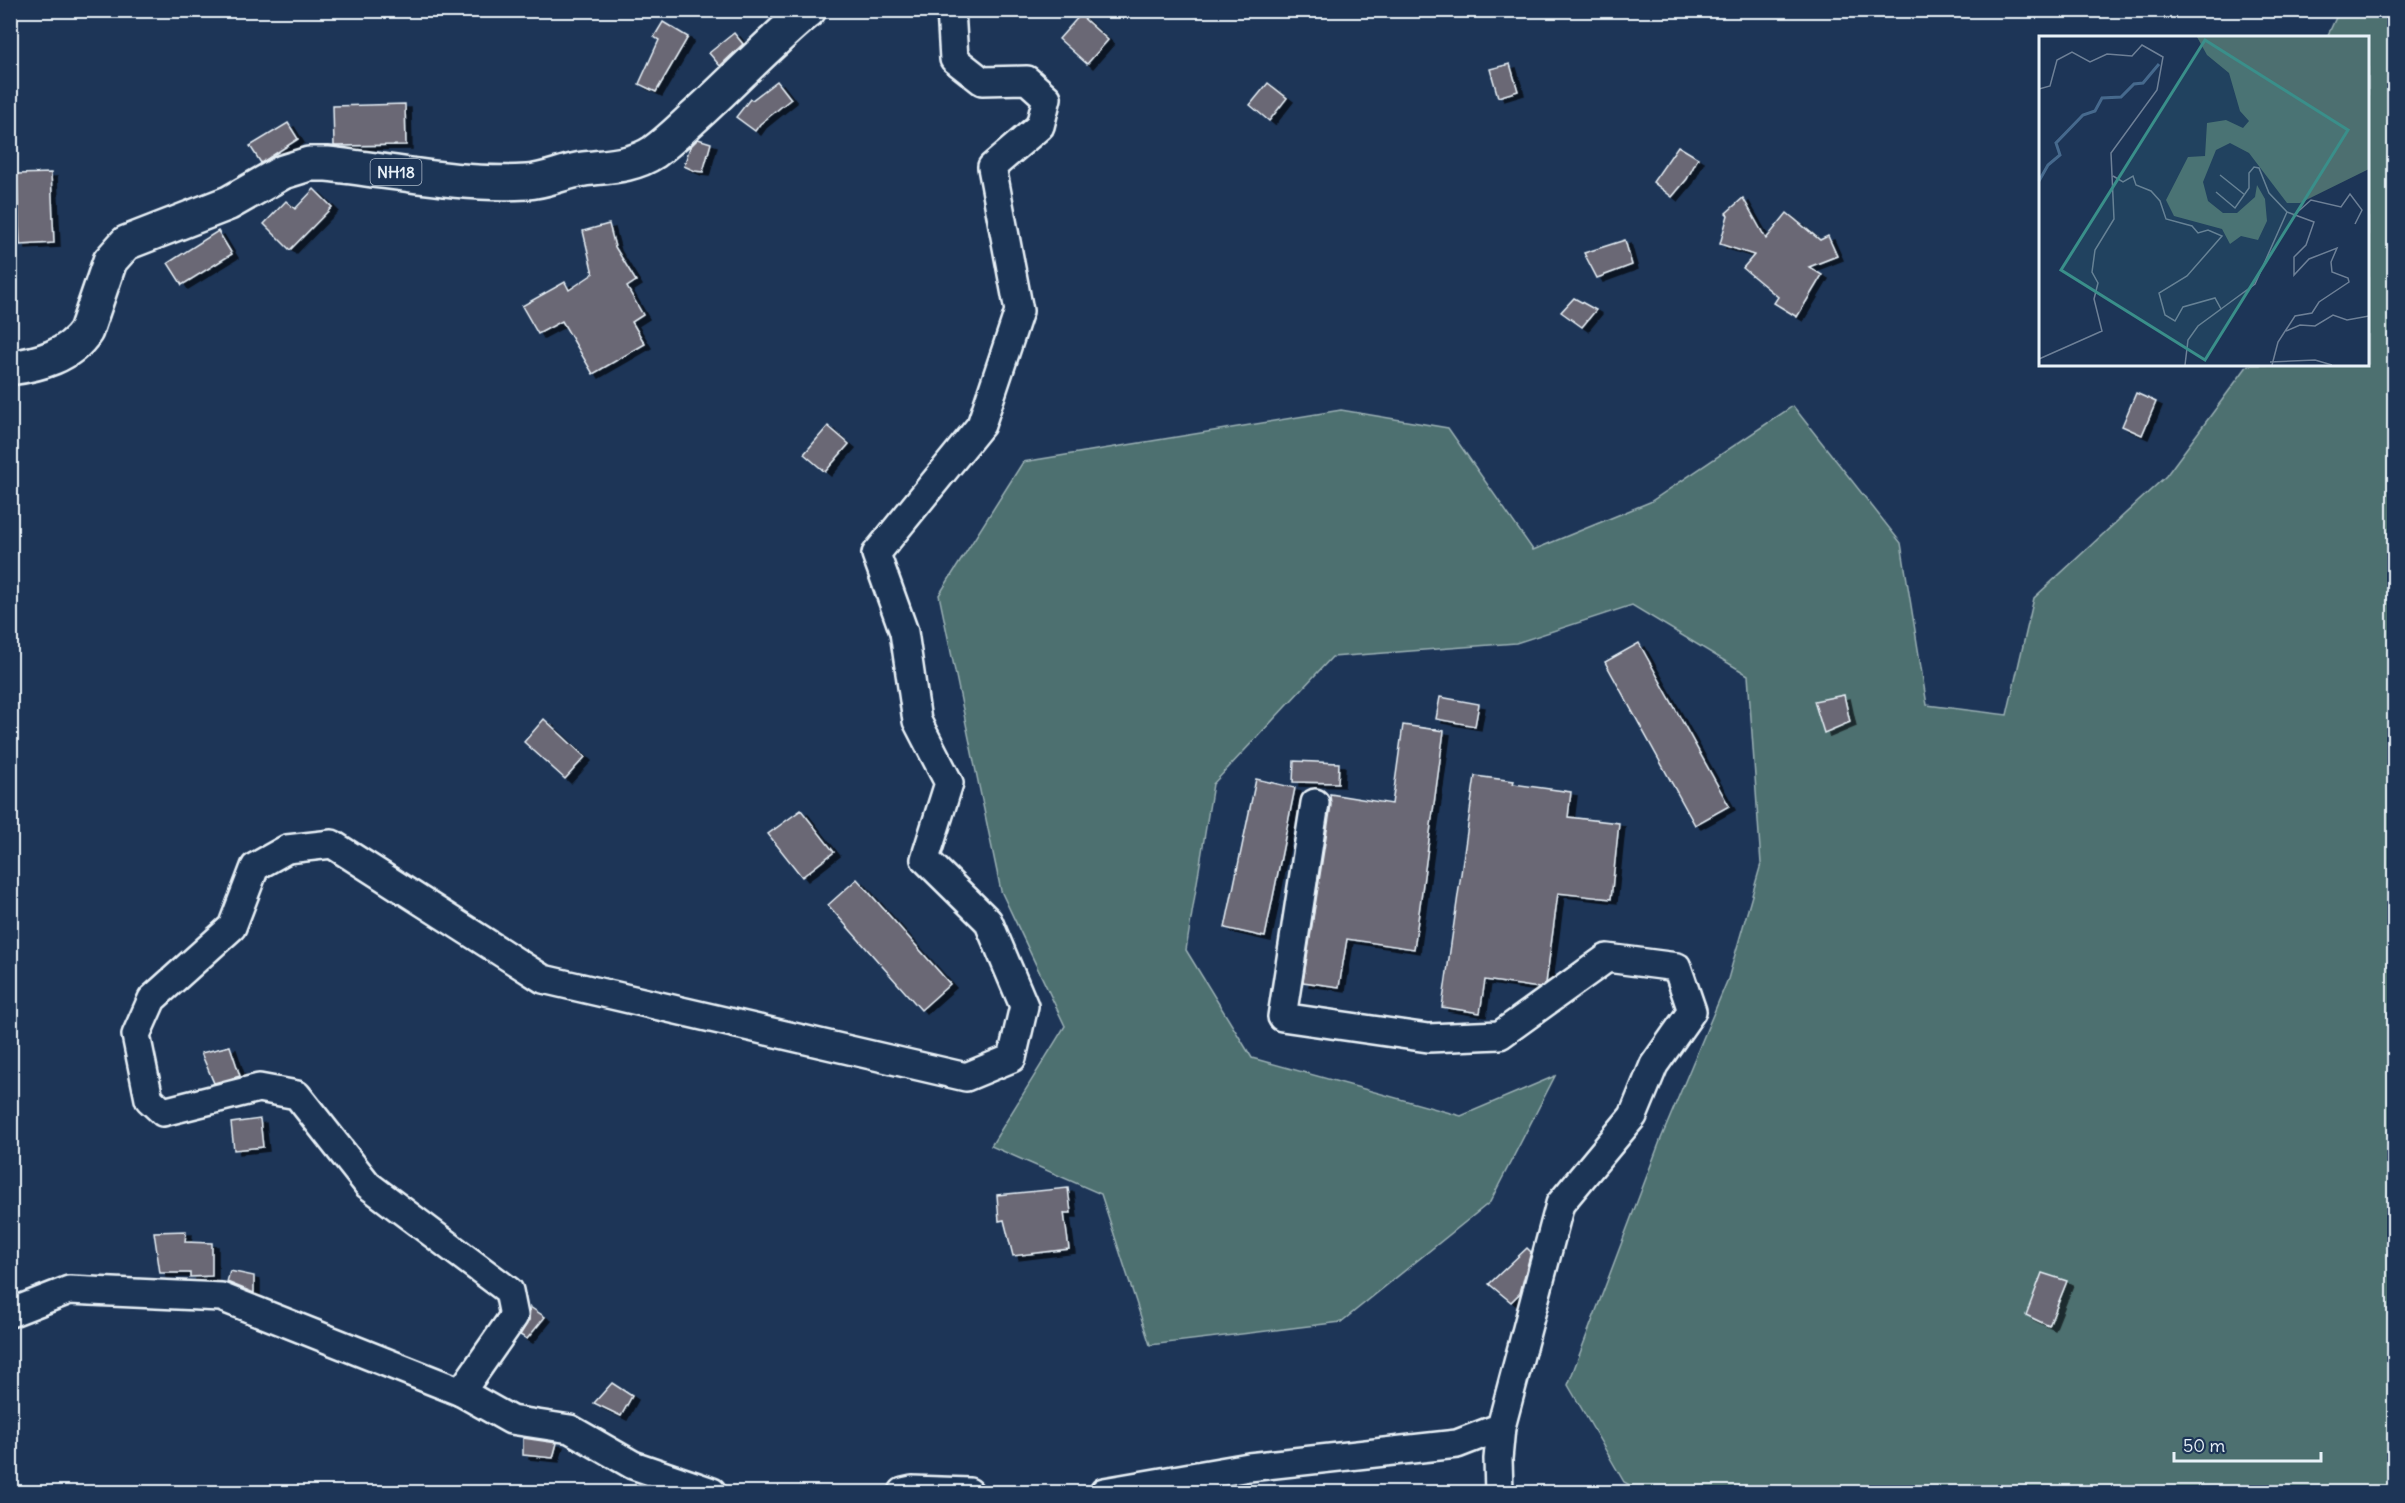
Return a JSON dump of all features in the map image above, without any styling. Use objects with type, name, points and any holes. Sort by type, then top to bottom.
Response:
[{"type":"main road","name":"NH18","points":[[10,368],[48,360],[67,351],[81,338],[86,331],[110,261],[126,243],[229,203],[283,172],[309,164],[327,164],[463,180],[511,183],[546,180],[582,169],[619,166],[636,161],[664,144],[809,10]]},
{"type":"street","points":[[461,1392],[514,1316],[509,1291],[368,1185],[297,1095],[259,1088],[163,1112],[149,1100],[136,1035],[152,999],[232,927],[255,867],[287,849],[332,844],[543,979],[966,1077],[1012,1058],[1024,1006],[988,921],[925,859],[949,783],[917,721],[904,632],[876,554],[981,425],[1018,311],[992,167],[1040,126],[1047,98],[1027,80],[982,81],[954,59],[951,10]]},
{"type":"street","points":[[1315,803],[1282,1017],[1428,1038],[1500,1035],[1607,958],[1677,967],[1692,1011],[1654,1065],[1633,1116],[1560,1204],[1501,1427],[1498,1459],[1502,1492]]},
{"type":"street","points":[[10,1313],[69,1290],[221,1297],[461,1392],[511,1420],[570,1429],[633,1466],[712,1492]]},
{"type":"street","points":[[1104,1492],[1249,1467],[1457,1444],[1501,1427]]},
{"type":"street","points":[[903,1492],[912,1490],[969,1492]]},
{"type":"green space","points":[[2339,11],[2394,11],[2394,1492],[1642,1492],[1624,1482],[1568,1385],[1660,1141],[1728,979],[1761,864],[1748,675],[1632,605],[1516,643],[1332,657],[1213,784],[1186,950],[1252,1058],[1461,1116],[1555,1076],[1490,1202],[1341,1322],[1150,1345],[1101,1194],[991,1146],[1065,1026],[1001,891],[939,595],[1023,462],[1341,410],[1448,428],[1533,550],[1650,502],[1793,406],[1901,543],[1927,705],[2007,715],[2034,598],[2166,476],[2247,366],[2369,366],[2369,36],[2327,36]]},
{"type":"building","points":[[1080,15],[1108,40],[1087,64],[1059,39]]},
{"type":"building","points":[[663,22],[688,37],[656,92],[639,84],[659,40],[654,37]]},
{"type":"building","points":[[734,33],[743,44],[720,66],[709,53]]},
{"type":"building","points":[[1510,64],[1518,91],[1498,97],[1490,69]]},
{"type":"building","points":[[777,81],[791,99],[760,124],[755,131],[736,117],[750,99],[752,100]]},
{"type":"building","points":[[1268,83],[1287,98],[1269,121],[1250,105]]},
{"type":"building","points":[[405,104],[406,145],[334,146],[333,106]]},
{"type":"building","points":[[288,123],[298,139],[261,163],[250,146]]},
{"type":"building","points":[[698,139],[711,143],[703,172],[684,166],[690,147]]},
{"type":"building","points":[[1678,146],[1698,158],[1687,179],[1672,197],[1653,182]]},
{"type":"building","points":[[51,173],[54,243],[20,245],[17,174]]},
{"type":"building","points":[[314,189],[332,207],[290,250],[264,224],[286,201],[295,209]]},
{"type":"building","points":[[1743,198],[1766,239],[1787,213],[1820,240],[1828,236],[1837,256],[1809,267],[1822,275],[1797,317],[1774,303],[1778,297],[1743,268],[1754,255],[1720,244],[1728,215],[1726,213]]},
{"type":"building","points":[[609,224],[615,247],[636,281],[627,287],[643,315],[632,322],[645,344],[593,374],[562,321],[538,334],[522,306],[565,282],[569,290],[593,274],[583,231]]},
{"type":"building","points":[[218,231],[232,254],[182,285],[168,263]]},
{"type":"building","points":[[1625,240],[1632,265],[1597,278],[1584,253]]},
{"type":"building","points":[[1574,298],[1596,310],[1582,327],[1561,312]]},
{"type":"building","points":[[2136,393],[2156,402],[2142,435],[2122,426]]},
{"type":"building","points":[[828,426],[849,444],[825,472],[804,454]]},
{"type":"building","points":[[1639,643],[1729,806],[1695,825],[1605,662]]},
{"type":"building","points":[[1844,695],[1850,722],[1824,733],[1814,701]]},
{"type":"building","points":[[1440,697],[1479,704],[1475,726],[1436,719]]},
{"type":"building","points":[[544,719],[585,757],[565,779],[524,742]]},
{"type":"building","points":[[1403,725],[1444,731],[1414,949],[1347,939],[1339,987],[1303,982],[1331,805],[1330,794],[1392,804]]},
{"type":"building","points":[[1294,761],[1339,763],[1338,783],[1293,782]]},
{"type":"building","points":[[1475,776],[1571,792],[1568,817],[1619,823],[1611,899],[1558,893],[1546,983],[1539,988],[1485,980],[1480,1013],[1442,1007]]},
{"type":"building","points":[[1256,779],[1295,788],[1265,937],[1225,928]]},
{"type":"building","points":[[801,810],[834,852],[802,877],[768,834]]},
{"type":"building","points":[[857,879],[950,984],[921,1010],[828,905]]},
{"type":"building","points":[[230,1046],[240,1076],[214,1083],[201,1053]]},
{"type":"building","points":[[260,1119],[263,1147],[234,1150],[231,1123]]},
{"type":"building","points":[[1068,1188],[1071,1213],[1064,1213],[1069,1249],[1013,1256],[1004,1220],[999,1221],[997,1195]]},
{"type":"building","points":[[186,1231],[185,1242],[212,1243],[212,1276],[190,1277],[190,1273],[160,1273],[154,1232]]},
{"type":"building","points":[[1527,1248],[1531,1252],[1520,1293],[1511,1302],[1489,1284]]},
{"type":"building","points":[[230,1271],[254,1276],[254,1293],[227,1282]]},
{"type":"building","points":[[2042,1273],[2067,1281],[2049,1326],[2026,1315]]},
{"type":"building","points":[[530,1307],[545,1317],[527,1339],[520,1335],[529,1320]]},
{"type":"building","points":[[612,1383],[632,1396],[621,1416],[594,1403]]},
{"type":"building","points":[[523,1438],[557,1443],[553,1458],[523,1455]]}]
